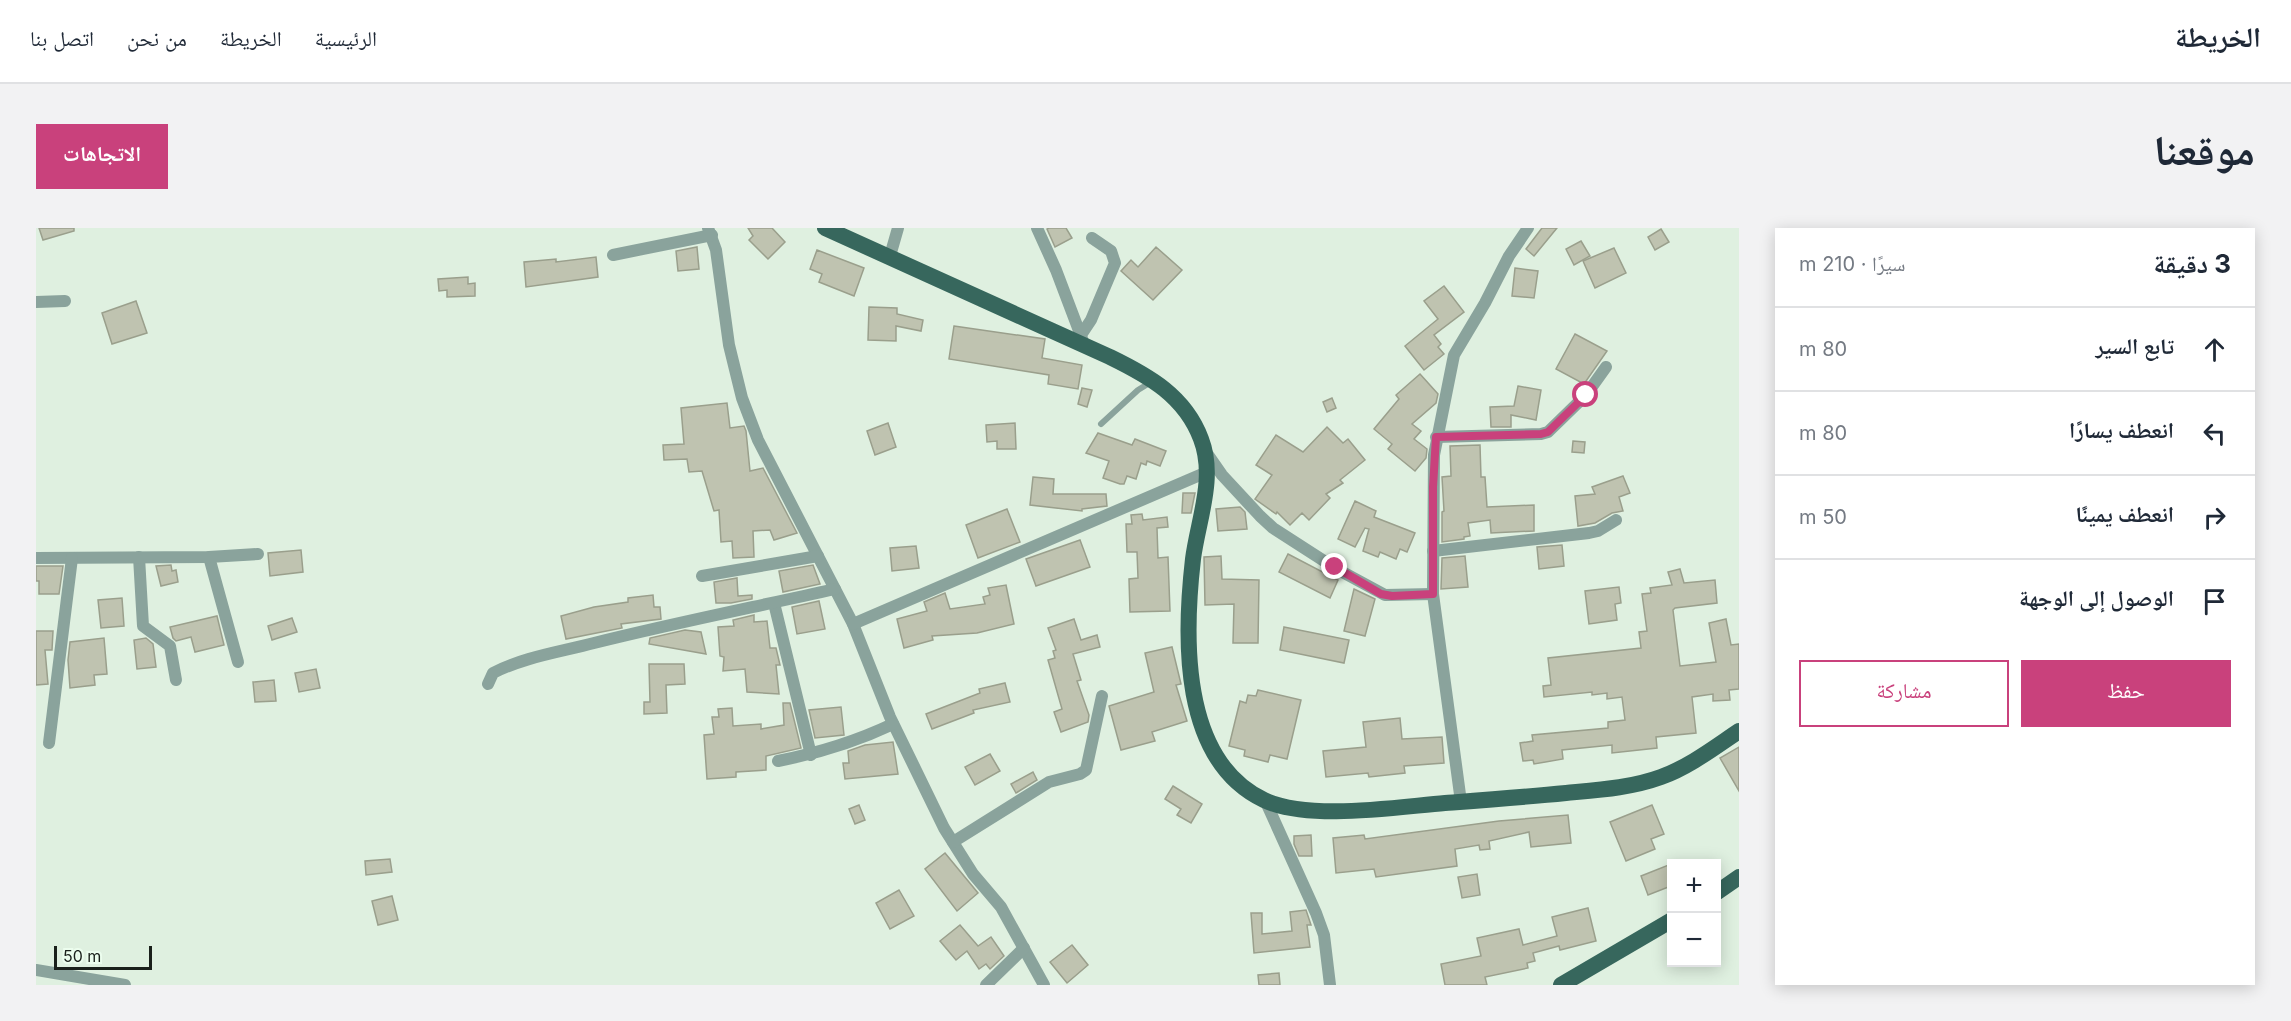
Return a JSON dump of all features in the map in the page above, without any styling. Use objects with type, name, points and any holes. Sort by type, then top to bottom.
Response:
[{"type":"main road","points":[[825,228],[1082,340],[1154,380],[1182,405],[1198,431],[1205,450],[1207,472],[1205,500],[1189,592],[1192,678],[1198,715],[1213,754],[1227,771],[1265,800],[1281,805],[1323,810],[1375,809],[1603,789],[1636,784],[1676,771],[1739,730]]},
{"type":"main road","points":[[1721,890],[1739,877]]},
{"type":"main road","points":[[1561,985],[1667,922]]},
{"type":"street","points":[[890,256],[897,228]]},
{"type":"street","points":[[1037,228],[1056,270],[1082,340]]},
{"type":"street","points":[[1461,802],[1433,594],[1432,551],[1436,437],[1454,355],[1485,303],[1509,256],[1528,228]]},
{"type":"street","points":[[612,255],[710,232],[718,263],[726,328],[742,398],[758,440],[853,624],[913,768],[953,842],[973,874],[1001,907],[1044,985]]},
{"type":"street","points":[[1082,340],[1115,260],[1112,251],[1092,238]]},
{"type":"street","points":[[36,302],[65,301]]},
{"type":"street","points":[[1436,437],[1548,432],[1586,395],[1606,366]]},
{"type":"street","points":[[1205,450],[1222,476],[1260,516],[1273,528],[1326,562],[1381,594],[1392,596],[1433,594]]},
{"type":"street","points":[[853,624],[1207,472]]},
{"type":"street","points":[[1432,551],[1589,533],[1604,528],[1616,520]]},
{"type":"street","points":[[36,558],[209,557],[258,554]]},
{"type":"street","points":[[702,576],[818,556]]},
{"type":"street","points":[[139,557],[143,626],[170,646],[176,680]]},
{"type":"street","points":[[209,557],[238,662]]},
{"type":"street","points":[[49,743],[72,558]]},
{"type":"street","points":[[488,684],[493,673],[524,660],[699,617],[835,589]]},
{"type":"street","points":[[774,603],[811,755]]},
{"type":"street","points":[[953,842],[1049,782],[1080,774],[1086,770],[1102,696]]},
{"type":"street","points":[[778,761],[837,748],[893,724]]},
{"type":"street","points":[[1265,800],[1316,913],[1323,935],[1330,985]]},
{"type":"street","points":[[986,985],[1024,948]]},
{"type":"street","points":[[36,970],[125,985]]},
{"type":"lane","points":[[1101,424],[1138,390],[1154,380]]},
{"type":"building","points":[[39,228],[74,228],[74,231],[43,240]]},
{"type":"building","points":[[748,228],[772,228],[785,242],[768,259],[749,240],[753,236]]},
{"type":"building","points":[[1066,228],[1072,238],[1055,247],[1047,229]]},
{"type":"building","points":[[1542,228],[1557,228],[1534,256],[1526,249]]},
{"type":"building","points":[[1661,229],[1669,242],[1655,250],[1648,237]]},
{"type":"building","points":[[1581,241],[1590,256],[1574,265],[1566,249]]},
{"type":"building","points":[[697,247],[699,269],[678,271],[676,251]]},
{"type":"building","points":[[1156,247],[1182,270],[1153,300],[1121,271],[1131,260],[1138,267]]},
{"type":"building","points":[[1614,248],[1626,273],[1595,288],[1583,261]]},
{"type":"building","points":[[817,250],[864,268],[854,296],[819,282],[822,274],[810,269]]},
{"type":"building","points":[[596,257],[598,277],[526,287],[524,262],[556,259],[556,262]]},
{"type":"building","points":[[1515,268],[1538,271],[1534,298],[1512,296]]},
{"type":"building","points":[[468,277],[468,284],[475,283],[475,296],[447,297],[447,290],[439,291],[438,279]]},
{"type":"building","points":[[1444,286],[1464,312],[1434,335],[1441,344],[1438,347],[1444,354],[1424,370],[1405,346],[1438,319],[1424,301]]},
{"type":"building","points":[[136,301],[147,333],[112,344],[102,313]]},
{"type":"building","points":[[869,307],[897,308],[897,314],[923,320],[921,331],[896,326],[896,341],[868,340]]},
{"type":"building","points":[[954,326],[1045,339],[1042,358],[1082,365],[1078,389],[1048,384],[1049,375],[949,359]]},
{"type":"building","points":[[1575,334],[1607,351],[1584,384],[1556,369]]},
{"type":"building","points":[[1420,374],[1438,394],[1436,403],[1412,424],[1421,431],[1414,439],[1427,449],[1426,458],[1415,471],[1388,449],[1392,444],[1374,429],[1399,399],[1396,395]]},
{"type":"building","points":[[1518,386],[1541,390],[1536,420],[1511,415],[1511,427],[1491,427],[1490,407],[1514,406]]},
{"type":"building","points":[[1082,388],[1092,390],[1087,407],[1078,404]]},
{"type":"building","points":[[1332,398],[1336,408],[1327,412],[1323,402]]},
{"type":"building","points":[[727,403],[730,428],[744,426],[746,431],[750,471],[763,468],[797,533],[774,540],[770,530],[753,531],[754,557],[733,558],[732,541],[721,542],[719,510],[714,511],[702,471],[689,472],[687,459],[664,460],[663,445],[684,444],[681,408]]},
{"type":"building","points":[[888,423],[896,447],[875,455],[867,431]]},
{"type":"building","points":[[1015,423],[1016,449],[997,449],[997,441],[987,442],[986,425]]},
{"type":"building","points":[[1327,427],[1343,443],[1348,439],[1365,460],[1340,480],[1343,483],[1326,494],[1330,498],[1309,520],[1302,513],[1290,525],[1277,512],[1276,514],[1255,499],[1272,475],[1256,465],[1276,435],[1303,452]]},
{"type":"building","points":[[1098,433],[1132,445],[1135,439],[1166,451],[1160,466],[1147,461],[1146,465],[1141,463],[1136,479],[1127,476],[1124,484],[1120,484],[1103,478],[1109,461],[1086,453]]},
{"type":"building","points":[[1573,441],[1585,442],[1584,453],[1572,452]]},
{"type":"building","points":[[1480,445],[1481,477],[1485,477],[1487,507],[1534,505],[1534,531],[1491,533],[1490,520],[1468,523],[1470,536],[1464,539],[1442,542],[1442,512],[1444,511],[1442,477],[1451,476],[1450,446]]},
{"type":"building","points":[[1623,476],[1630,493],[1619,497],[1623,511],[1612,513],[1595,523],[1578,526],[1575,496],[1595,494],[1592,487]]},
{"type":"building","points":[[1033,477],[1054,479],[1053,494],[1106,494],[1107,506],[1082,509],[1082,511],[1030,505]]},
{"type":"building","points":[[1183,493],[1195,493],[1191,513],[1182,513]]},
{"type":"building","points":[[1355,501],[1376,511],[1374,517],[1415,533],[1407,552],[1400,549],[1396,559],[1380,552],[1378,557],[1363,551],[1369,529],[1365,528],[1355,547],[1338,539]]},
{"type":"building","points":[[1240,507],[1245,512],[1247,529],[1218,531],[1216,509]]},
{"type":"building","points":[[1007,509],[1020,542],[978,558],[966,525]]},
{"type":"building","points":[[1142,514],[1143,520],[1167,517],[1168,527],[1157,528],[1158,558],[1168,557],[1170,611],[1130,612],[1129,579],[1138,578],[1137,552],[1127,552],[1126,524],[1132,524],[1131,515]]},
{"type":"building","points":[[1080,540],[1090,567],[1036,586],[1026,559]]},
{"type":"building","points":[[1562,545],[1564,566],[1539,569],[1537,547]]},
{"type":"building","points":[[916,546],[919,568],[892,571],[890,548]]},
{"type":"building","points":[[301,550],[303,572],[270,576],[268,553]]},
{"type":"building","points":[[1288,554],[1338,580],[1330,598],[1279,572]]},
{"type":"building","points":[[1221,556],[1222,579],[1259,580],[1258,643],[1233,643],[1234,604],[1205,605],[1204,557]]},
{"type":"building","points":[[1465,556],[1468,587],[1441,589],[1442,558]]},
{"type":"building","points":[[171,565],[172,571],[176,570],[178,582],[161,586],[156,566]]},
{"type":"building","points":[[813,565],[820,584],[783,592],[779,571]]},
{"type":"building","points":[[36,566],[63,566],[59,594],[39,594]]},
{"type":"building","points":[[1680,569],[1684,583],[1715,580],[1717,603],[1673,610],[1680,666],[1716,662],[1709,623],[1726,619],[1731,645],[1739,644],[1739,689],[1729,690],[1730,700],[1713,701],[1713,694],[1692,697],[1696,733],[1656,737],[1657,748],[1612,753],[1612,745],[1562,750],[1563,759],[1534,764],[1533,760],[1523,761],[1520,743],[1533,741],[1532,735],[1608,728],[1608,722],[1625,720],[1622,697],[1607,699],[1607,693],[1592,695],[1592,692],[1544,697],[1543,686],[1551,685],[1548,658],[1641,648],[1639,632],[1647,631],[1642,594],[1651,593],[1650,588],[1672,585],[1668,572]]},
{"type":"building","points":[[737,578],[738,596],[752,595],[752,599],[716,603],[714,582]]},
{"type":"building","points":[[1006,585],[1014,624],[977,633],[932,636],[933,640],[904,648],[897,619],[927,611],[924,602],[945,593],[950,609],[985,604],[983,597],[990,595],[988,588]]},
{"type":"building","points":[[1619,587],[1621,603],[1615,604],[1617,620],[1589,624],[1585,591]]},
{"type":"building","points":[[1354,589],[1375,599],[1365,636],[1344,631]]},
{"type":"building","points":[[653,595],[654,607],[660,607],[661,619],[621,624],[622,628],[566,639],[561,616],[594,607],[628,602],[628,598]]},
{"type":"building","points":[[122,598],[124,626],[101,628],[98,600]]},
{"type":"building","points":[[819,601],[825,629],[797,634],[792,607]]},
{"type":"building","points":[[754,615],[754,622],[767,621],[770,648],[776,648],[780,665],[776,665],[779,694],[747,692],[745,669],[723,671],[724,657],[720,656],[718,627],[734,626],[733,620]]},
{"type":"building","points":[[217,616],[224,645],[195,652],[191,637],[176,641],[173,638],[170,627]]},
{"type":"building","points":[[292,618],[297,632],[272,640],[268,626]]},
{"type":"building","points":[[1074,619],[1081,640],[1097,635],[1100,647],[1073,654],[1081,680],[1077,681],[1089,715],[1088,722],[1061,732],[1054,712],[1062,709],[1048,660],[1055,658],[1053,651],[1056,650],[1048,628]]},
{"type":"building","points":[[1284,627],[1349,640],[1344,663],[1280,650]]},
{"type":"building","points":[[685,630],[701,632],[706,654],[649,644],[650,638]]},
{"type":"building","points":[[36,631],[53,631],[52,650],[45,650],[48,684],[36,685]]},
{"type":"building","points":[[104,638],[107,674],[94,675],[95,685],[70,688],[68,660],[70,642]]},
{"type":"building","points":[[146,638],[153,644],[156,667],[137,669],[134,640]]},
{"type":"building","points":[[1172,647],[1181,684],[1176,685],[1187,721],[1152,732],[1155,741],[1121,750],[1109,706],[1154,692],[1145,653]]},
{"type":"building","points":[[649,664],[684,664],[685,684],[666,685],[667,713],[644,714],[644,702],[650,702]]},
{"type":"building","points":[[316,669],[320,688],[299,692],[295,673]]},
{"type":"building","points":[[274,680],[276,701],[255,702],[253,682]]},
{"type":"building","points":[[1005,683],[1010,702],[973,710],[974,713],[932,729],[926,714],[980,693],[979,689]]},
{"type":"building","points":[[1258,690],[1301,700],[1287,759],[1270,755],[1268,762],[1244,756],[1245,750],[1229,746],[1240,701],[1246,703],[1248,695],[1256,696]]},
{"type":"building","points":[[783,703],[790,703],[801,748],[766,756],[766,770],[736,772],[736,777],[707,779],[704,735],[714,734],[712,717],[719,717],[718,709],[732,708],[733,726],[761,724],[761,729],[784,725]]},
{"type":"building","points":[[841,707],[844,735],[815,738],[809,710]]},
{"type":"building","points":[[1400,718],[1402,739],[1442,737],[1444,763],[1404,766],[1405,773],[1369,777],[1368,773],[1326,777],[1323,751],[1366,747],[1363,722]]},
{"type":"building","points":[[893,742],[898,774],[845,779],[843,763],[849,763],[848,751],[865,745]]},
{"type":"building","points":[[1739,747],[1739,791],[1720,758]]},
{"type":"building","points":[[990,754],[1000,771],[975,785],[965,767]]},
{"type":"building","points":[[1033,772],[1037,780],[1016,793],[1011,784]]},
{"type":"building","points":[[1173,786],[1202,804],[1191,823],[1177,815],[1181,809],[1165,799]]},
{"type":"building","points":[[859,805],[865,820],[855,824],[849,809]]},
{"type":"building","points":[[1652,805],[1664,834],[1651,839],[1655,849],[1626,861],[1610,822]]},
{"type":"building","points":[[1568,815],[1571,843],[1531,847],[1529,832],[1489,841],[1490,849],[1480,850],[1479,845],[1455,849],[1457,866],[1376,877],[1374,869],[1336,873],[1333,838],[1364,835],[1365,839],[1499,821]]},
{"type":"building","points":[[1311,835],[1312,856],[1299,856],[1294,844],[1294,836]]},
{"type":"building","points":[[945,853],[978,893],[957,911],[925,869]]},
{"type":"building","points":[[390,859],[392,872],[366,875],[365,861]]},
{"type":"building","points":[[1667,866],[1667,888],[1648,895],[1641,876]]},
{"type":"building","points":[[1477,874],[1480,895],[1462,898],[1458,877]]},
{"type":"building","points":[[899,890],[914,916],[890,929],[876,903]]},
{"type":"building","points":[[392,896],[398,920],[378,925],[372,901]]},
{"type":"building","points":[[1588,908],[1596,941],[1560,950],[1559,946],[1533,953],[1535,961],[1527,963],[1528,968],[1485,977],[1487,985],[1445,985],[1441,964],[1481,956],[1477,938],[1519,929],[1523,945],[1557,936],[1552,917]]},
{"type":"building","points":[[1306,910],[1311,925],[1307,925],[1310,947],[1254,953],[1251,913],[1262,913],[1262,934],[1292,931],[1290,912]]},
{"type":"building","points":[[960,925],[978,946],[991,937],[1004,956],[990,969],[986,964],[979,969],[967,951],[956,960],[940,941]]},
{"type":"building","points":[[1072,945],[1088,965],[1067,983],[1050,962]]},
{"type":"building","points":[[1279,973],[1280,985],[1259,985],[1258,975]]},
{"type":"route","points":[[1335,567],[1381,594],[1392,596],[1433,594],[1433,487],[1436,437],[1541,434],[1548,432],[1586,395]]}]
